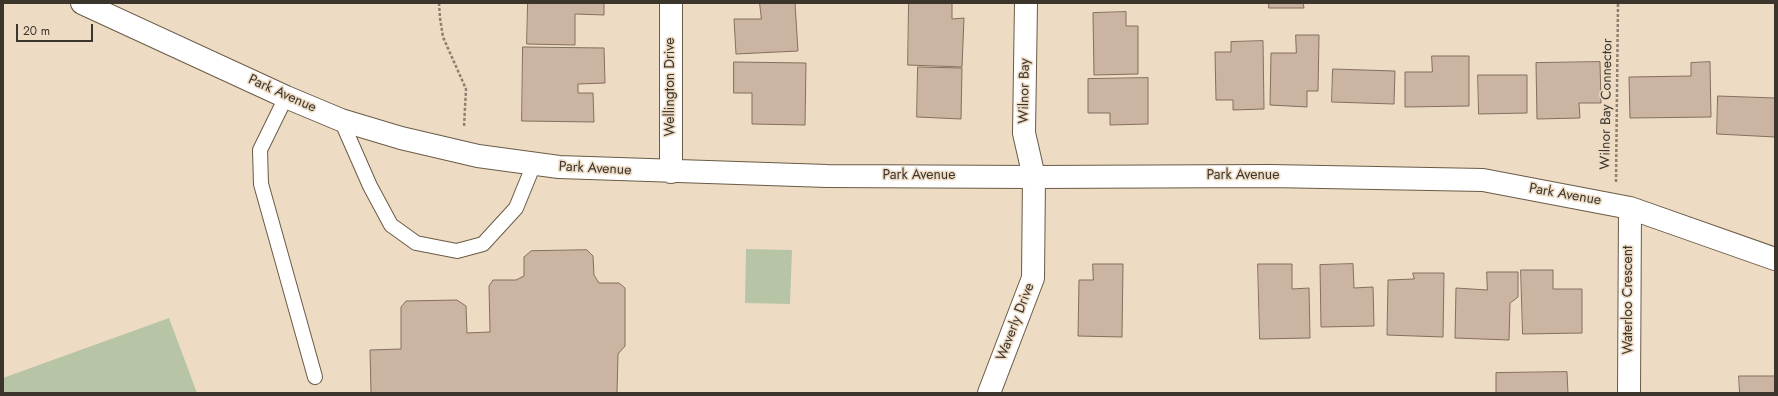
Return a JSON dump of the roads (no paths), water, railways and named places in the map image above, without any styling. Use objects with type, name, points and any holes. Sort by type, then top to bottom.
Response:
[{"type":"street","name":"Park Avenue","points":[[82,3],[286,97],[341,120],[402,138],[478,156],[558,167],[671,172],[826,176],[1270,176],[1483,180],[1623,206],[1775,259]]},
{"type":"street","name":"Wellington Drive","points":[[671,3],[671,172]]},
{"type":"street","name":"Wilnor Bay","points":[[1026,3],[1024,133],[1034,177]]},
{"type":"street","name":"Waverly Drive","points":[[989,393],[1033,278],[1034,177]]},
{"type":"street","name":"Waterloo Crescent","points":[[1623,206],[1629,393]]},
{"type":"lane","points":[[286,97],[260,150],[261,184],[315,377]]},
{"type":"lane","points":[[341,120],[370,186],[392,225],[416,242],[457,251],[484,244],[516,208],[534,164]]}]
